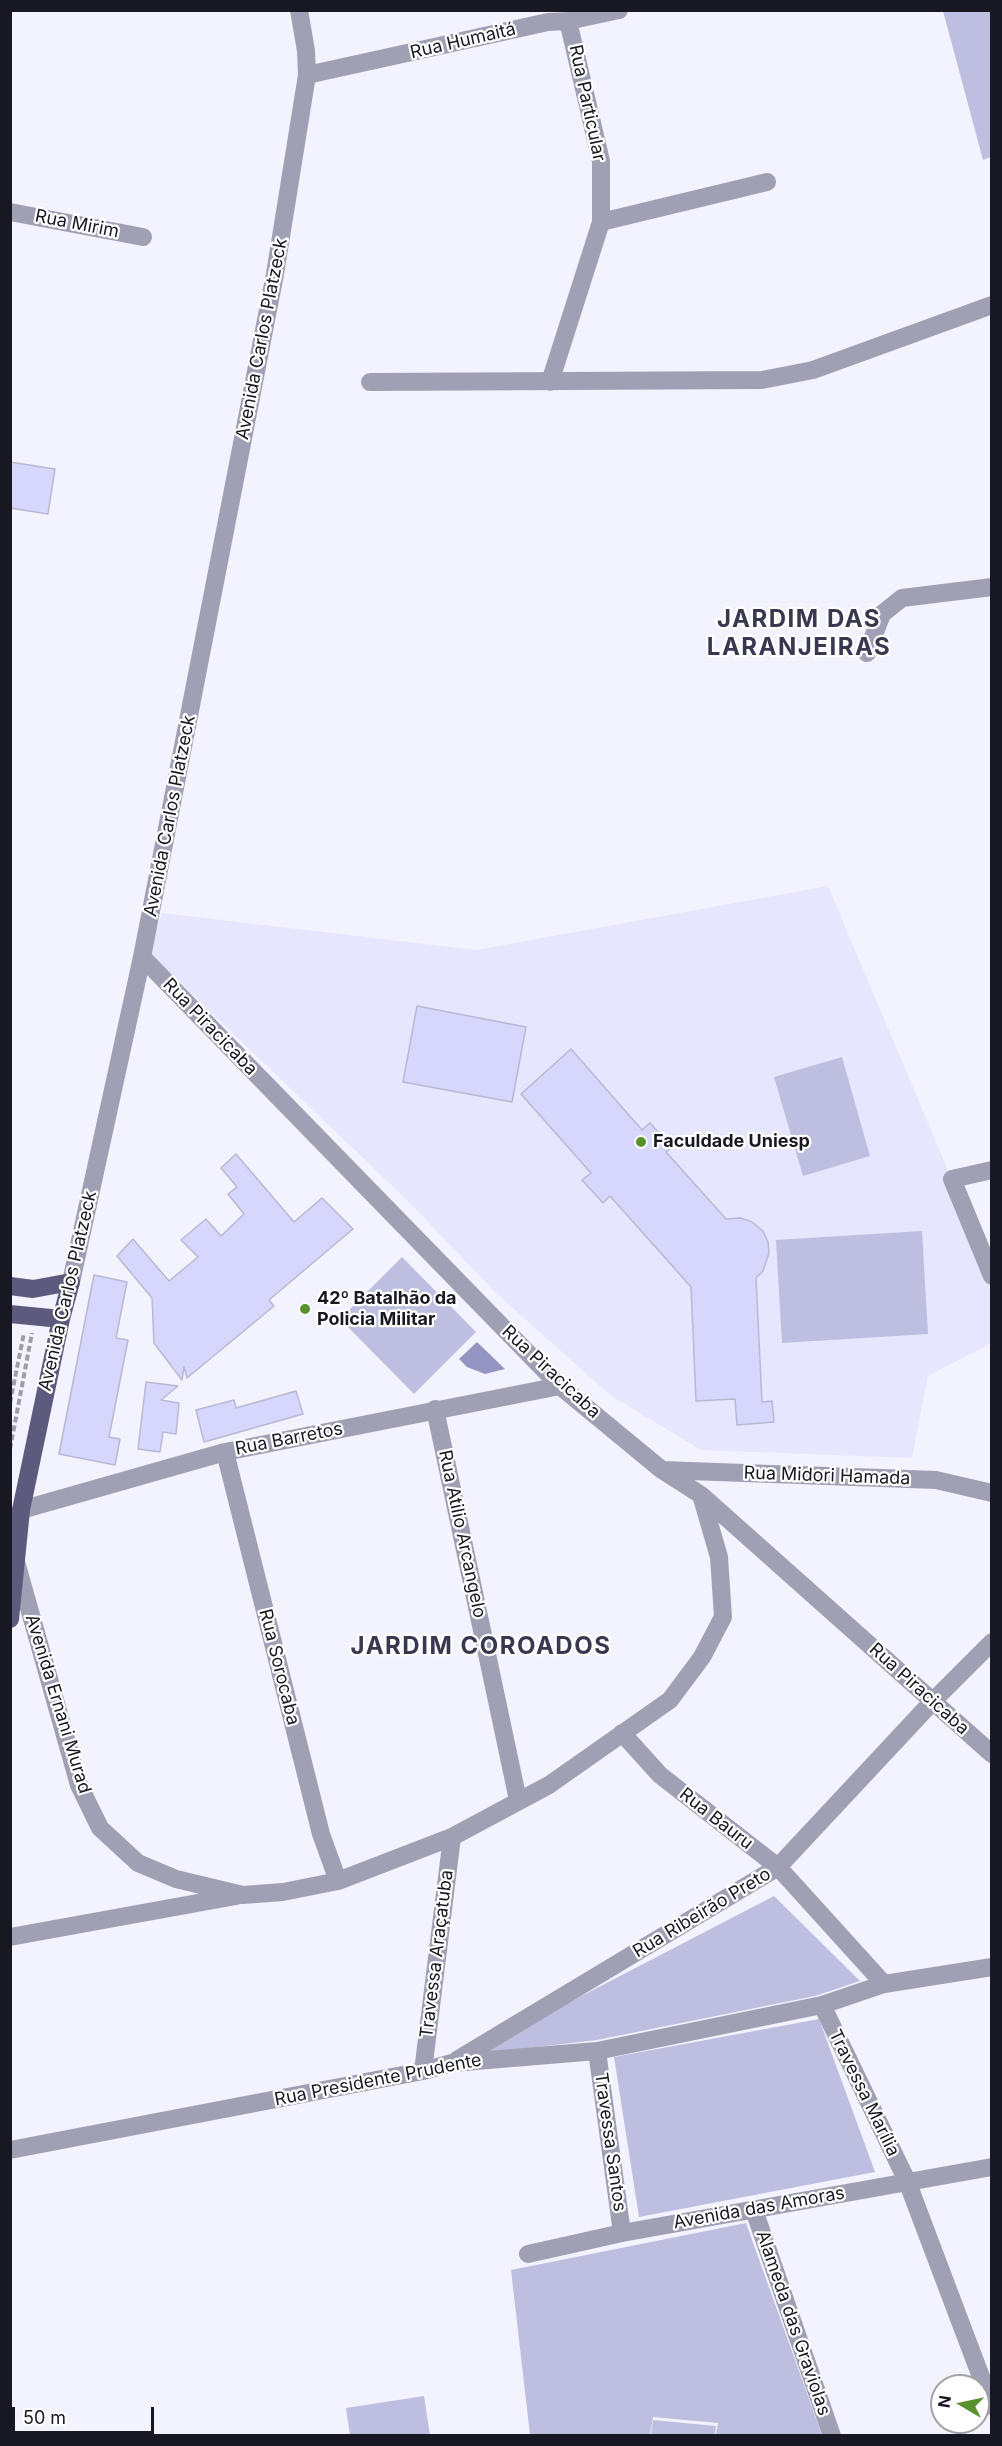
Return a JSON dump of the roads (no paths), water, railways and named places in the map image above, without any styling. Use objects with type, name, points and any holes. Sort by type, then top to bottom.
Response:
[{"type":"main road","points":[[10,1286],[33,1289],[71,1282]]},
{"type":"main road","name":"Avenida Carlos Platzeck","points":[[10,1618],[21,1510],[61,1319],[71,1282]]},
{"type":"main road","points":[[10,1314],[61,1319]]},
{"type":"street","name":"Avenida Carlos Platzeck","points":[[71,1282],[142,957],[275,274],[308,75],[299,10]]},
{"type":"street","name":"Rua Humaitá","points":[[308,75],[547,16],[568,21],[619,10]]},
{"type":"street","name":"Rua Particular","points":[[550,382],[601,222],[601,161],[568,21]]},
{"type":"street","points":[[601,222],[767,182]]},
{"type":"street","name":"Rua Mirim","points":[[10,212],[143,237]]},
{"type":"street","points":[[370,382],[762,380],[813,370],[992,305]]},
{"type":"street","points":[[867,653],[882,614],[902,598],[992,587]]},
{"type":"street","name":"Rua Piracicaba","points":[[142,957],[560,1386],[662,1470],[701,1496],[992,1754]]},
{"type":"street","points":[[992,1170],[952,1179],[992,1276]]},
{"type":"street","name":"Rua Barretos","points":[[21,1510],[225,1452],[560,1386]]},
{"type":"street","name":"Rua Atilio Arcangelo","points":[[435,1409],[518,1800]]},
{"type":"street","name":"Rua Sorocaba","points":[[225,1452],[321,1834],[338,1881]]},
{"type":"street","name":"Rua Midori Hamada","points":[[662,1470],[936,1480],[992,1493]]},
{"type":"street","name":"Avenida Ernani Murad","points":[[10,1937],[243,1895],[283,1892],[338,1881],[452,1837],[549,1785],[670,1700],[702,1657],[723,1617],[719,1557],[701,1496]]},
{"type":"street","name":"Avenida Ernani Murad","points":[[16,1561],[79,1785],[100,1828],[138,1863],[176,1879],[243,1895]]},
{"type":"street","name":"Rua Ribeirão Preto","points":[[452,2063],[778,1867],[933,1701],[992,1642]]},
{"type":"street","name":"Rua Bauru","points":[[622,1733],[660,1775],[778,1867],[884,1984]]},
{"type":"street","name":"Travessa Araçatuba","points":[[423,2071],[452,1837]]},
{"type":"street","name":"Rua Presidente Prudente","points":[[10,2150],[423,2071],[452,2063],[597,2051],[822,2005],[884,1984],[992,1967]]},
{"type":"street","name":"Travessa Marília","points":[[822,2005],[907,2181],[992,2406]]},
{"type":"street","name":"Travessa Santos","points":[[597,2051],[622,2233]]},
{"type":"street","name":"Avenida das Amoras","points":[[528,2254],[622,2233],[992,2167]]},
{"type":"street","name":"Alameda das Graviolas","points":[[754,2210],[832,2436]]},
{"type":"place","name":"Faculdade Uniesp","points":[[641,1142]]},
{"type":"place","name":"42º Batalhão da Policia Militar","points":[[305,1309]]},
{"type":"district","name":"JARDIM DAS LARANJEIRAS","points":[[799,634]]},
{"type":"district","name":"JARDIM COROADOS","points":[[481,1647]]}]
